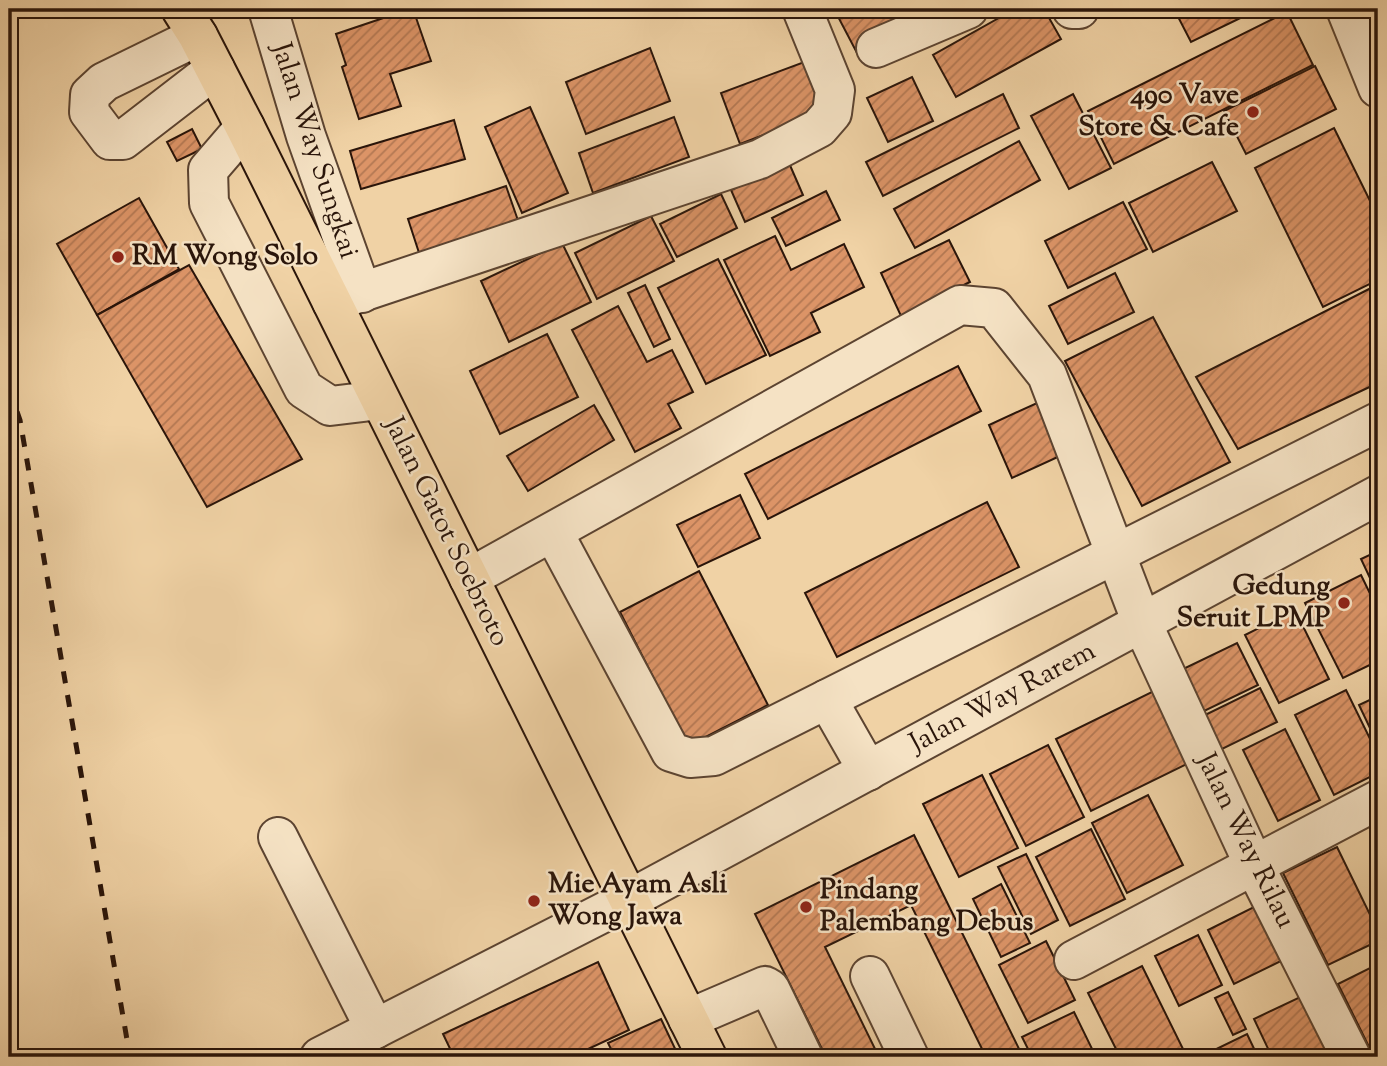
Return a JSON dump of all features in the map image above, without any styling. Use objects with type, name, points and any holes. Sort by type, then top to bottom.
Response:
[{"type":"main road","name":"Jalan Gatot Soebroto","points":[[189,22],[245,127],[347,298],[380,400],[707,1057]]},
{"type":"street","name":"Jalan Way Sungkai","points":[[268,9],[306,136],[347,298]]},
{"type":"street","points":[[347,298],[760,159],[819,128],[832,113],[835,90],[802,9]]},
{"type":"street","points":[[876,48],[968,9]]},
{"type":"street","points":[[1072,9],[1079,9]]},
{"type":"street","points":[[1346,9],[1378,88]]},
{"type":"street","points":[[189,22],[104,82],[90,95],[89,113],[110,140],[123,140],[215,69]]},
{"type":"street","points":[[245,127],[208,170],[209,203],[304,389],[330,406],[380,400]]},
{"type":"street","name":"Jalan Way Rilau","points":[[469,578],[960,305],[994,308],[1047,375],[1142,622],[1254,864],[1351,1057]]},
{"type":"street","points":[[553,532],[671,752],[690,758],[714,756],[1378,422]]},
{"type":"street","name":"Jalan Way Rarem","points":[[320,1057],[628,900],[1378,495]]},
{"type":"street","points":[[827,699],[867,771]]},
{"type":"street","points":[[1074,960],[1378,800]]},
{"type":"street","points":[[278,837],[375,1029]]},
{"type":"street","points":[[870,976],[909,1057]]},
{"type":"street","points":[[688,1018],[765,986],[771,989],[803,1057]]},
{"type":"building","points":[[413,9],[431,61],[390,74],[401,106],[359,119],[342,67],[346,65],[336,34]]},
{"type":"building","points":[[834,9],[894,9],[905,29],[857,53]]},
{"type":"building","points":[[1015,9],[1044,9],[1061,39],[956,97],[933,55]]},
{"type":"building","points":[[1174,9],[1259,9],[1191,42]]},
{"type":"building","points":[[1287,12],[1313,65],[1114,164],[1088,111]]},
{"type":"building","points":[[650,48],[670,101],[586,134],[566,82]]},
{"type":"building","points":[[807,61],[826,111],[740,144],[721,93]]},
{"type":"building","points":[[1315,66],[1336,109],[1246,154],[1224,111]]},
{"type":"building","points":[[912,77],[933,121],[888,142],[867,98]]},
{"type":"building","points":[[1003,94],[1019,128],[883,196],[866,162]]},
{"type":"building","points":[[1073,94],[1111,168],[1069,189],[1031,116]]},
{"type":"building","points":[[530,107],[568,193],[522,213],[485,127]]},
{"type":"building","points":[[674,117],[689,157],[593,193],[579,153]]},
{"type":"building","points":[[454,120],[465,159],[361,189],[350,151]]},
{"type":"building","points":[[1334,128],[1378,217],[1378,280],[1323,307],[1255,168]]},
{"type":"building","points":[[192,129],[202,149],[177,161],[167,142]]},
{"type":"building","points":[[1019,141],[1040,180],[915,248],[894,209]]},
{"type":"building","points":[[1212,162],[1237,211],[1153,252],[1129,203]]},
{"type":"building","points":[[789,163],[803,195],[745,222],[731,190]]},
{"type":"building","points":[[506,186],[521,229],[422,262],[408,219]]},
{"type":"building","points":[[826,191],[840,220],[786,246],[772,218]]},
{"type":"building","points":[[721,194],[737,228],[677,257],[660,224]]},
{"type":"building","name":"RM Wong Solo","points":[[139,198],[179,269],[97,315],[57,244]]},
{"type":"building","points":[[1123,202],[1147,249],[1068,288],[1045,241]]},
{"type":"building","points":[[651,216],[674,261],[597,299],[575,253]]},
{"type":"building","points":[[775,236],[791,270],[844,244],[864,287],[811,313],[820,332],[770,356],[724,260]]},
{"type":"building","points":[[949,240],[970,282],[901,316],[881,273]]},
{"type":"building","points":[[562,243],[591,302],[509,342],[481,281]]},
{"type":"building","points":[[718,259],[766,355],[706,384],[658,288]]},
{"type":"building","points":[[189,265],[302,459],[207,507],[97,315]]},
{"type":"building","points":[[1115,273],[1134,312],[1068,344],[1049,306]]},
{"type":"building","points":[[645,285],[670,339],[654,347],[628,293]]},
{"type":"building","points":[[1375,286],[1378,293],[1378,383],[1238,449],[1196,377]]},
{"type":"building","points":[[618,306],[647,362],[672,350],[693,392],[668,404],[681,428],[635,452],[572,330]]},
{"type":"building","points":[[1153,317],[1230,462],[1142,506],[1065,361]]},
{"type":"building","points":[[547,334],[578,397],[500,434],[470,371]]},
{"type":"building","points":[[958,366],[981,411],[768,519],[745,474]]},
{"type":"building","points":[[1037,403],[1060,456],[1012,478],[989,425]]},
{"type":"building","points":[[594,405],[614,440],[528,491],[507,456]]},
{"type":"building","points":[[740,495],[760,538],[698,567],[677,525]]},
{"type":"building","points":[[987,502],[1019,567],[837,657],[805,593]]},
{"type":"building","points":[[1378,551],[1378,595],[1361,559]]},
{"type":"building","points":[[699,571],[768,705],[688,746],[620,612]]},
{"type":"building","points":[[1361,575],[1378,610],[1378,661],[1343,678],[1305,603]]},
{"type":"building","points":[[1295,610],[1329,679],[1279,703],[1245,635]]},
{"type":"building","points":[[1237,643],[1258,685],[1200,713],[1179,671]]},
{"type":"building","points":[[1162,687],[1197,759],[1091,811],[1056,739]]},
{"type":"building","points":[[1260,688],[1277,722],[1218,751],[1201,717]]},
{"type":"building","points":[[1346,690],[1378,755],[1378,773],[1334,795],[1295,715]]},
{"type":"building","points":[[1378,696],[1378,745],[1359,705]]},
{"type":"building","points":[[1285,729],[1320,800],[1278,821],[1243,750]]},
{"type":"building","points":[[1048,745],[1084,817],[1026,846],[990,774]]},
{"type":"building","points":[[982,775],[1018,848],[959,877],[923,804]]},
{"type":"building","points":[[1148,795],[1183,865],[1127,893],[1092,823]]},
{"type":"building","points":[[1091,829],[1125,899],[1070,926],[1036,857]]},
{"type":"building","points":[[914,835],[1023,1057],[986,1057],[911,905],[825,947],[879,1057],[826,1057],[755,914]]},
{"type":"building","points":[[1337,847],[1378,931],[1378,941],[1328,965],[1283,873]]},
{"type":"building","points":[[1026,854],[1058,920],[1031,934],[998,867]]},
{"type":"building","points":[[1001,884],[1030,943],[1001,957],[973,899]]},
{"type":"building","points":[[1268,900],[1295,954],[1234,984],[1208,930]]},
{"type":"building","points":[[1198,935],[1222,985],[1179,1006],[1155,956]]},
{"type":"building","points":[[1046,941],[1075,1000],[1028,1023],[999,965]]},
{"type":"building","points":[[598,962],[629,1030],[571,1057],[454,1057],[443,1034]]},
{"type":"building","points":[[1378,964],[1378,1057],[1374,1057],[1338,984]]},
{"type":"building","points":[[1142,966],[1185,1053],[1176,1057],[1120,1057],[1088,993]]},
{"type":"building","points":[[1313,991],[1345,1057],[1272,1057],[1254,1019]]},
{"type":"building","points":[[1228,992],[1246,1029],[1233,1035],[1215,998]]},
{"type":"building","points":[[1074,1012],[1096,1057],[1032,1057],[1022,1037]]},
{"type":"building","points":[[661,1019],[679,1057],[615,1057],[608,1043]]},
{"type":"building","points":[[1247,1034],[1258,1057],[1200,1057]]},
{"type":"railway","points":[[9,389],[20,420],[130,1057]]},
{"type":"place","name":"490 Vave Store & Cafe","points":[[1253,112]]},
{"type":"place","name":"RM Wong Solo","points":[[118,257]]},
{"type":"place","name":"Gedung Seruit LPMP","points":[[1344,603]]},
{"type":"place","name":"Mie Ayam Asli Wong Jawa","points":[[534,901]]},
{"type":"place","name":"Pindang Palembang Debus","points":[[806,907]]}]
